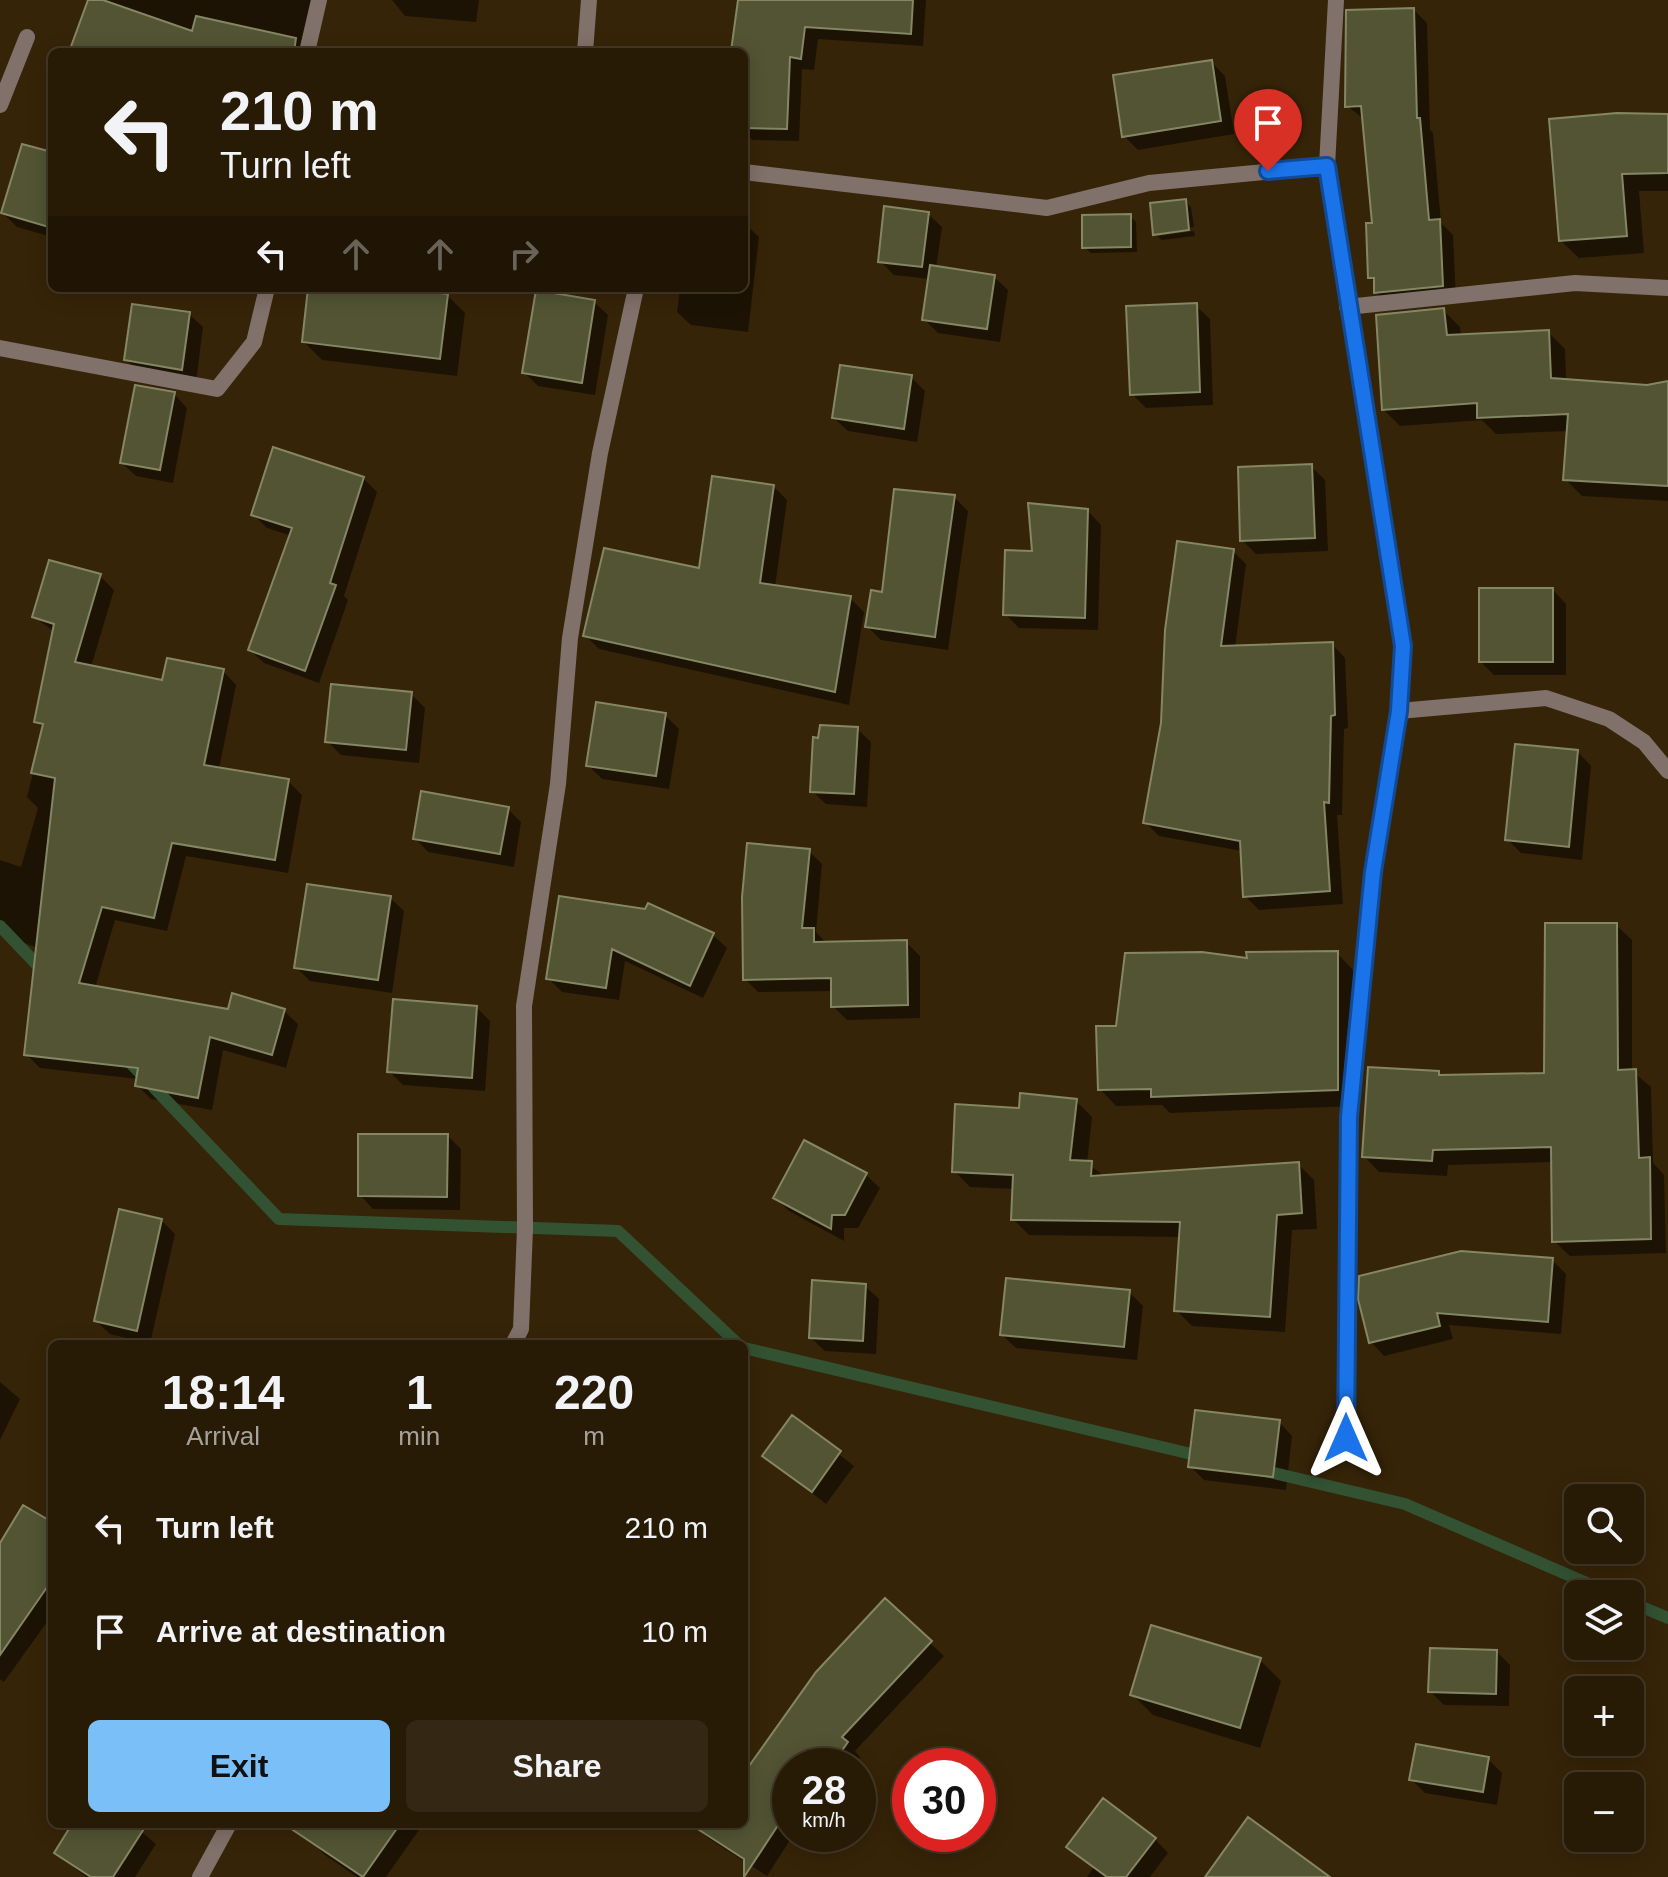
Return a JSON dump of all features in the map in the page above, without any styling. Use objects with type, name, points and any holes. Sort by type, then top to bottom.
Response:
[{"type":"street","points":[[308,48],[319,0]]},
{"type":"street","points":[[585,48],[589,0]]},
{"type":"street","points":[[1336,0],[1327,166],[1403,646],[1399,711],[1373,872],[1349,1117],[1346,1438]]},
{"type":"street","points":[[0,105],[27,37]]},
{"type":"street","points":[[748,172],[1047,208],[1149,183],[1327,166]]},
{"type":"street","points":[[1347,307],[1575,283],[1668,288]]},
{"type":"street","points":[[0,348],[217,389],[254,342],[266,292]]},
{"type":"street","points":[[515,1340],[521,1329],[525,1229],[524,1006],[558,784],[573,623],[600,453],[635,292]]},
{"type":"street","points":[[1399,711],[1546,698],[1609,719],[1644,742],[1668,771]]},
{"type":"street","points":[[200,1877],[227,1828]]},
{"type":"building","points":[[88,0],[103,0],[192,31],[196,16],[296,38],[295,48],[70,48]]},
{"type":"building","points":[[738,0],[913,0],[911,34],[805,27],[801,59],[790,57],[787,129],[748,128],[748,48],[731,48]]},
{"type":"building","points":[[1414,8],[1417,118],[1420,118],[1429,220],[1440,219],[1443,286],[1374,293],[1374,278],[1368,278],[1366,223],[1372,223],[1361,106],[1345,107],[1346,10]]},
{"type":"building","points":[[1212,60],[1221,121],[1122,137],[1113,75]]},
{"type":"building","points":[[1617,113],[1668,114],[1668,173],[1622,174],[1627,236],[1559,241],[1549,119]]},
{"type":"building","points":[[22,144],[48,151],[48,227],[1,213]]},
{"type":"building","points":[[1186,199],[1189,230],[1153,235],[1150,203]]},
{"type":"building","points":[[884,206],[929,212],[922,267],[878,262]]},
{"type":"building","points":[[1131,214],[1131,247],[1082,248],[1082,215]]},
{"type":"building","points":[[930,265],[995,275],[987,329],[922,320]]},
{"type":"building","points":[[308,292],[448,294],[440,359],[302,342]]},
{"type":"building","points":[[536,292],[595,300],[582,383],[522,373]]},
{"type":"building","points":[[1197,303],[1200,392],[1130,395],[1126,306]]},
{"type":"building","points":[[132,304],[190,312],[182,370],[124,360]]},
{"type":"building","points":[[1444,308],[1447,335],[1549,330],[1551,378],[1647,385],[1668,381],[1668,486],[1563,480],[1568,414],[1477,418],[1477,403],[1382,410],[1376,315]]},
{"type":"building","points":[[840,365],[912,375],[904,429],[832,418]]},
{"type":"building","points":[[135,385],[175,392],[160,470],[120,463]]},
{"type":"building","points":[[273,447],[364,477],[330,583],[336,585],[305,671],[248,650],[292,528],[251,515]]},
{"type":"building","points":[[1312,464],[1315,538],[1240,541],[1238,467]]},
{"type":"building","points":[[712,476],[774,485],[760,583],[851,596],[835,692],[583,636],[604,548],[699,568]]},
{"type":"building","points":[[894,489],[955,495],[935,637],[865,627],[871,590],[882,592]]},
{"type":"building","points":[[1028,503],[1088,509],[1085,618],[1003,615],[1005,550],[1032,551]]},
{"type":"building","points":[[1177,541],[1234,549],[1221,646],[1333,642],[1335,715],[1331,716],[1329,803],[1324,802],[1330,891],[1243,897],[1240,841],[1143,823],[1161,723],[1165,630]]},
{"type":"building","points":[[49,560],[101,574],[75,662],[162,680],[167,658],[224,669],[204,765],[289,779],[275,860],[172,843],[154,918],[102,907],[79,983],[228,1009],[232,993],[285,1009],[272,1055],[210,1037],[198,1098],[135,1086],[138,1068],[24,1055],[55,778],[31,773],[43,724],[34,722],[54,624],[32,617]]},
{"type":"building","points":[[1479,588],[1553,588],[1553,662],[1479,662]]},
{"type":"building","points":[[331,684],[412,692],[406,750],[325,742]]},
{"type":"building","points":[[596,702],[666,713],[656,776],[586,766]]},
{"type":"building","points":[[820,725],[858,727],[854,794],[810,792],[813,737],[818,738]]},
{"type":"building","points":[[1515,744],[1578,750],[1569,847],[1505,840]]},
{"type":"building","points":[[421,791],[509,807],[500,854],[413,839]]},
{"type":"building","points":[[747,843],[810,849],[802,928],[814,928],[814,942],[907,940],[908,1005],[831,1007],[831,978],[743,980],[742,897]]},
{"type":"building","points":[[307,884],[391,896],[378,980],[294,968]]},
{"type":"building","points":[[559,896],[645,909],[648,903],[714,933],[690,986],[612,949],[606,988],[546,979]]},
{"type":"building","points":[[1545,923],[1617,923],[1618,1070],[1636,1069],[1639,1158],[1650,1157],[1651,1239],[1552,1242],[1551,1147],[1433,1150],[1432,1161],[1362,1157],[1368,1067],[1439,1071],[1439,1075],[1544,1073]]},
{"type":"building","points":[[1338,951],[1338,1090],[1151,1097],[1151,1089],[1098,1090],[1096,1026],[1116,1026],[1125,953],[1202,952],[1247,958],[1246,952]]},
{"type":"building","points":[[393,999],[477,1006],[472,1078],[387,1072]]},
{"type":"building","points":[[1020,1093],[1077,1099],[1070,1160],[1092,1161],[1091,1176],[1299,1162],[1302,1213],[1277,1215],[1270,1317],[1174,1311],[1180,1222],[1011,1220],[1013,1175],[952,1172],[955,1104],[1019,1108]]},
{"type":"building","points":[[358,1134],[448,1134],[447,1197],[358,1196]]},
{"type":"building","points":[[804,1140],[867,1173],[845,1215],[832,1215],[831,1229],[773,1198]]},
{"type":"building","points":[[119,1209],[162,1219],[137,1331],[94,1321]]},
{"type":"building","points":[[1461,1251],[1553,1258],[1548,1322],[1437,1313],[1440,1326],[1369,1343],[1358,1299],[1359,1276]]},
{"type":"building","points":[[1006,1278],[1130,1290],[1124,1347],[1000,1335]]},
{"type":"building","points":[[812,1280],[866,1284],[863,1341],[809,1338]]},
{"type":"building","points":[[1195,1410],[1280,1420],[1273,1477],[1188,1467]]},
{"type":"building","points":[[792,1415],[841,1451],[812,1492],[762,1456]]},
{"type":"building","points":[[23,1505],[48,1520],[48,1586],[0,1655],[0,1543]]},
{"type":"building","points":[[885,1598],[932,1641],[842,1737],[848,1742],[844,1748],[772,1748],[772,1834],[744,1877],[744,1859],[696,1828],[748,1828],[748,1767],[816,1672]]},
{"type":"building","points":[[1151,1625],[1261,1658],[1240,1728],[1130,1695]]},
{"type":"building","points":[[1430,1648],[1497,1650],[1496,1694],[1428,1692]]},
{"type":"building","points":[[1416,1744],[1489,1757],[1483,1792],[1409,1780]]},
{"type":"building","points":[[1103,1798],[1156,1838],[1126,1877],[1107,1877],[1066,1847]]},
{"type":"building","points":[[1248,1817],[1330,1877],[1205,1877]]},
{"type":"building","points":[[70,1828],[144,1828],[113,1877],[91,1877],[54,1853]]},
{"type":"building","points":[[290,1828],[397,1828],[363,1877]]},
{"type":"waterway","points":[[0,926],[45,973]]},
{"type":"waterway","points":[[124,1056],[279,1219],[618,1231],[734,1340]]},
{"type":"waterway","points":[[748,1349],[1204,1457]]},
{"type":"waterway","points":[[1261,1470],[1405,1504],[1580,1580]]},
{"type":"waterway","points":[[1644,1608],[1668,1618]]},
{"type":"route","points":[[1268,171],[1327,166],[1403,646],[1399,711],[1373,872],[1349,1117],[1346,1438]]}]
